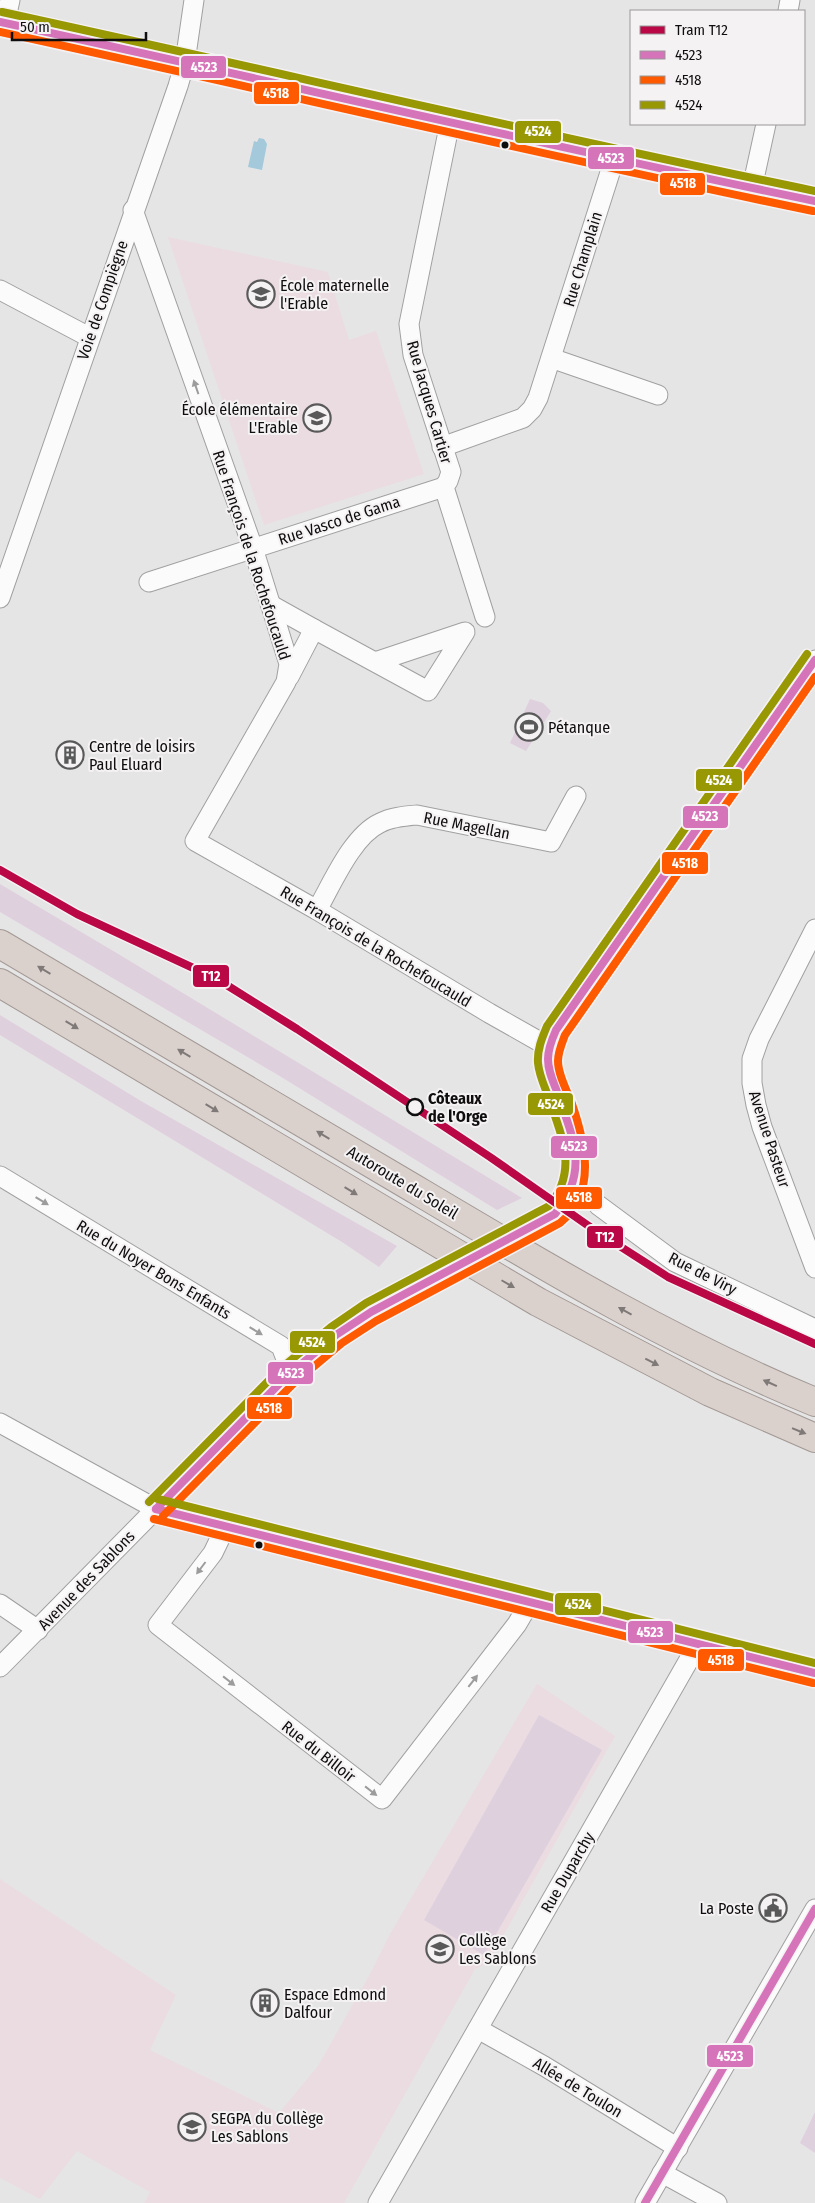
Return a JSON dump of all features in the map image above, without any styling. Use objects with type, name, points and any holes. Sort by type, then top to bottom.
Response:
[{"type":"highway","name":"Autoroute du Soleil","points":[[0,944],[564,1277],[693,1346],[815,1402]]},
{"type":"highway","points":[[0,982],[538,1302],[710,1392],[815,1438]]},
{"type":"street","points":[[10,0],[2,22],[614,160],[815,201]]},
{"type":"street","name":"Voie de Compiègne","points":[[0,598],[186,62],[194,0]]},
{"type":"street","name":"Rue Jacques Cartier","points":[[450,122],[409,324],[413,355],[451,472],[444,487],[485,617]]},
{"type":"street","points":[[752,188],[766,125]]},
{"type":"street","name":"Rue Champlain","points":[[442,447],[523,418],[532,409],[538,398],[614,160]]},
{"type":"street","name":"Rue François de la Rochefoucauld","points":[[134,210],[253,548],[289,664],[286,682],[195,841],[317,910],[517,1030],[549,1047]]},
{"type":"street","points":[[0,290],[89,337]]},
{"type":"street","points":[[551,358],[658,395]]},
{"type":"street","name":"Rue Vasco de Gama","points":[[149,582],[444,487]]},
{"type":"street","points":[[271,604],[375,662]]},
{"type":"street","points":[[286,682],[314,629]]},
{"type":"street","points":[[549,1047],[556,1030],[815,660]]},
{"type":"street","name":"Rue Magellan","points":[[317,910],[364,833],[380,823],[397,817],[417,815],[551,842],[576,796]]},
{"type":"street","name":"Avenue Pasteur","points":[[815,929],[808,962],[759,1040],[752,1059],[752,1083],[762,1127],[815,1268]]},
{"type":"street","name":"Avenue des Sablons","points":[[0,1667],[286,1377],[336,1335],[371,1312],[555,1214],[567,1201],[576,1176],[576,1157],[568,1124],[548,1064],[549,1047]]},
{"type":"street","name":"Rue du Noyer Bons Enfants","points":[[0,1176],[282,1346],[286,1359],[286,1377]]},
{"type":"street","name":"Rue de Viry","points":[[598,1205],[675,1262],[815,1329]]},
{"type":"street","points":[[0,1423],[156,1509],[815,1673]]},
{"type":"street","name":"Rue du Billoir","points":[[226,1526],[213,1553],[158,1625],[382,1799],[517,1624],[530,1602]]},
{"type":"street","points":[[0,1604],[38,1630]]},
{"type":"street","name":"Rue Duparchy","points":[[378,2203],[690,1658],[695,1644]]},
{"type":"street","points":[[645,2203],[815,1909]]},
{"type":"street","name":"Allée de Toulon","points":[[478,2029],[544,2066],[678,2148]]},
{"type":"street","points":[[662,2173],[717,2203]]},
{"type":"shaded area","name":"École élémentaire L'Erable","points":[[168,237],[328,272],[349,340],[376,331],[424,474],[264,525]]},
{"type":"shaded area","name":"Pétanque","points":[[530,699],[543,703],[551,711],[526,751],[510,743]]},
{"type":"shaded area","points":[[0,884],[522,1198],[497,1210],[278,1075],[0,912]]},
{"type":"shaded area","points":[[0,1015],[141,1101],[397,1246],[379,1267],[342,1242],[0,1035]]},
{"type":"shaded area","name":"Collège Les Sablons","points":[[537,1684],[615,1736],[488,1963],[475,1969],[344,2203],[144,2203],[150,2192],[77,2151],[40,2199],[0,2178],[0,1879],[176,1995],[150,2050],[279,2113],[318,2066],[370,1974],[390,1934]]},
{"type":"shaded area","points":[[539,1715],[602,1750],[484,1955],[424,1920]]},
{"type":"shaded area","points":[[815,2112],[815,2153],[800,2143]]},
{"type":"water","points":[[259,138],[264,139],[267,144],[262,170],[248,167],[254,141],[257,142]]},
{"type":"tram line","name":"T12","points":[[0,870],[77,914],[217,979],[297,1029],[490,1157],[593,1229],[668,1277],[815,1344]]},
{"type":"transit line","name":"4524","points":[[2,12],[611,148],[815,191]]},
{"type":"transit line","name":"4523","points":[[0,22],[611,158],[815,201]]},
{"type":"transit line","name":"4518","points":[[0,32],[609,168],[813,211]]},
{"type":"transit line","name":"4524","points":[[149,1502],[279,1370],[331,1327],[366,1303],[549,1206],[564,1178],[565,1165],[562,1137],[541,1078],[539,1067],[539,1049],[547,1026],[807,654]]},
{"type":"transit line","name":"4523","points":[[156,1509],[286,1377],[336,1335],[371,1312],[555,1214],[573,1183],[575,1168],[575,1153],[568,1122],[549,1067],[549,1052],[556,1030],[815,660]]},
{"type":"transit line","name":"4518","points":[[163,1516],[293,1384],[342,1343],[376,1321],[560,1223],[572,1210],[580,1196],[584,1181],[585,1165],[581,1133],[558,1066],[560,1048],[565,1035],[815,677]]},
{"type":"transit line","name":"4524","points":[[158,1499],[815,1663]]},
{"type":"transit line","name":"4523","points":[[156,1509],[815,1673]]},
{"type":"transit line","name":"4518","points":[[154,1519],[813,1683]]},
{"type":"transit line","name":"4523","points":[[645,2203],[815,1909]]},
{"type":"place","name":"École maternelle l'Erable","points":[[261,294]]},
{"type":"place","name":"École élémentaire L'Erable","points":[[317,418]]},
{"type":"place","name":"Pétanque","points":[[529,727]]},
{"type":"place","name":"Centre de loisirs Paul Eluard","points":[[70,755]]},
{"type":"place","name":"Côteaux de l'Orge","points":[[415,1107]]},
{"type":"place","name":"La Poste","points":[[773,1908]]},
{"type":"place","name":"Collège Les Sablons","points":[[440,1949]]},
{"type":"place","name":"Espace Edmond Dalfour","points":[[265,2003]]},
{"type":"place","name":"SEGPA du Collège Les Sablons","points":[[192,2127]]}]
